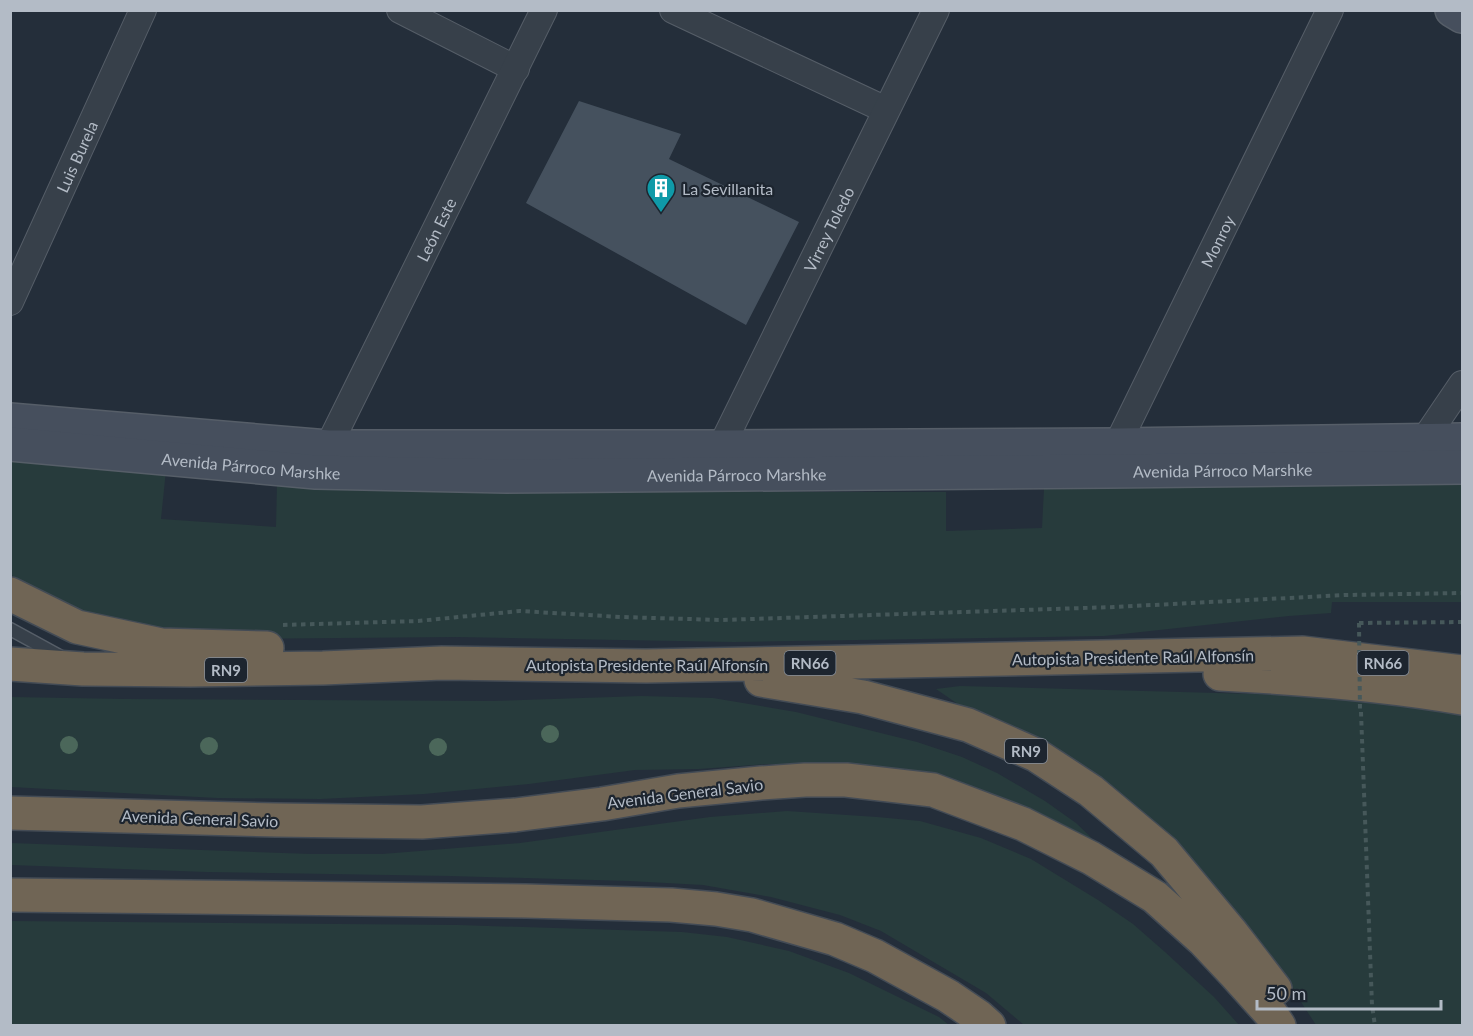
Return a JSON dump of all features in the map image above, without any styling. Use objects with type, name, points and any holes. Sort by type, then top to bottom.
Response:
[{"type":"highway","points":[[10,594],[77,627],[160,645],[352,651],[442,663]]},
{"type":"highway","points":[[1303,653],[1462,653]]},
{"type":"highway","name":"Autopista Presidente Raúl Alfonsín","points":[[10,664],[83,669],[203,670],[442,663],[646,666],[1303,653],[1462,672]]},
{"type":"highway","points":[[975,660],[1254,676],[1428,692],[1462,698]]},
{"type":"highway","name":"RN9","points":[[646,666],[779,682],[863,697],[968,725],[1036,755],[1090,790],[1164,852],[1232,932],[1283,999],[1298,1026]]},
{"type":"highway","name":"Avenida General Savio","points":[[10,813],[422,822],[515,815],[678,791],[805,780],[846,780],[933,790],[1023,824],[1091,858],[1155,897],[1203,940],[1271,1014],[1279,1026]]},
{"type":"highway","points":[[10,895],[549,901],[671,905],[716,909],[752,915],[835,939],[875,956],[939,991],[989,1026]]},
{"type":"main road","points":[[1452,10],[1462,16]]},
{"type":"main road","name":"Avenida Párroco Marshke","points":[[10,420],[328,447],[721,447],[1462,467]]},
{"type":"main road","name":"Avenida Párroco Marshke","points":[[10,444],[328,472],[506,476],[1113,458],[1425,440],[1462,440]]},
{"type":"street","name":"Luis Burela","points":[[10,302],[143,10]]},
{"type":"street","points":[[400,10],[516,69]]},
{"type":"street","name":"León Este","points":[[328,447],[544,10]]},
{"type":"street","points":[[673,10],[886,110]]},
{"type":"street","name":"Virrey Toledo","points":[[721,447],[936,10]]},
{"type":"street","name":"Monroy","points":[[1113,458],[1330,10]]},
{"type":"street","points":[[1425,440],[1462,384]]},
{"type":"lane","points":[[10,628],[83,669]]},
{"type":"path","points":[[272,625],[418,621],[520,611],[721,620],[1114,607],[1346,595],[1462,593]]},
{"type":"path","points":[[1375,1026],[1372,1005],[1360,711],[1359,623],[1462,622]]},
{"type":"green space","points":[[11,452],[166,470],[161,519],[276,527],[277,484],[419,491],[946,492],[946,531],[1042,528],[1044,489],[1462,482],[1462,602],[1332,602],[1331,613],[1104,636],[734,642],[457,637],[218,639],[153,635],[76,610],[11,575]]},
{"type":"green space","points":[[960,686],[1325,696],[1462,712],[1462,1025],[1316,1025],[1275,962],[965,709],[936,689]]},
{"type":"green space","points":[[642,696],[713,698],[796,712],[917,742],[962,757],[997,773],[1045,801],[1076,823],[1102,848],[809,765],[768,764],[699,769],[635,770],[529,784],[424,794],[320,799],[217,798],[11,787],[11,697],[492,701]]},
{"type":"green space","points":[[787,811],[920,821],[981,838],[1031,859],[1133,924],[1214,997],[1239,1025],[1024,1025],[986,993],[881,931],[840,915],[771,897],[703,885],[629,881],[207,872],[11,865],[11,843],[311,854],[382,854],[520,843],[710,817]]},
{"type":"green space","points":[[11,921],[458,925],[682,932],[727,937],[789,951],[849,973],[939,1017],[949,1025],[11,1025]]},
{"type":"building","name":"La Sevillanita","points":[[579,101],[681,134],[669,159],[799,222],[746,325],[526,203]]},
{"type":"place","name":"La Sevillanita","points":[[661,214]]}]
